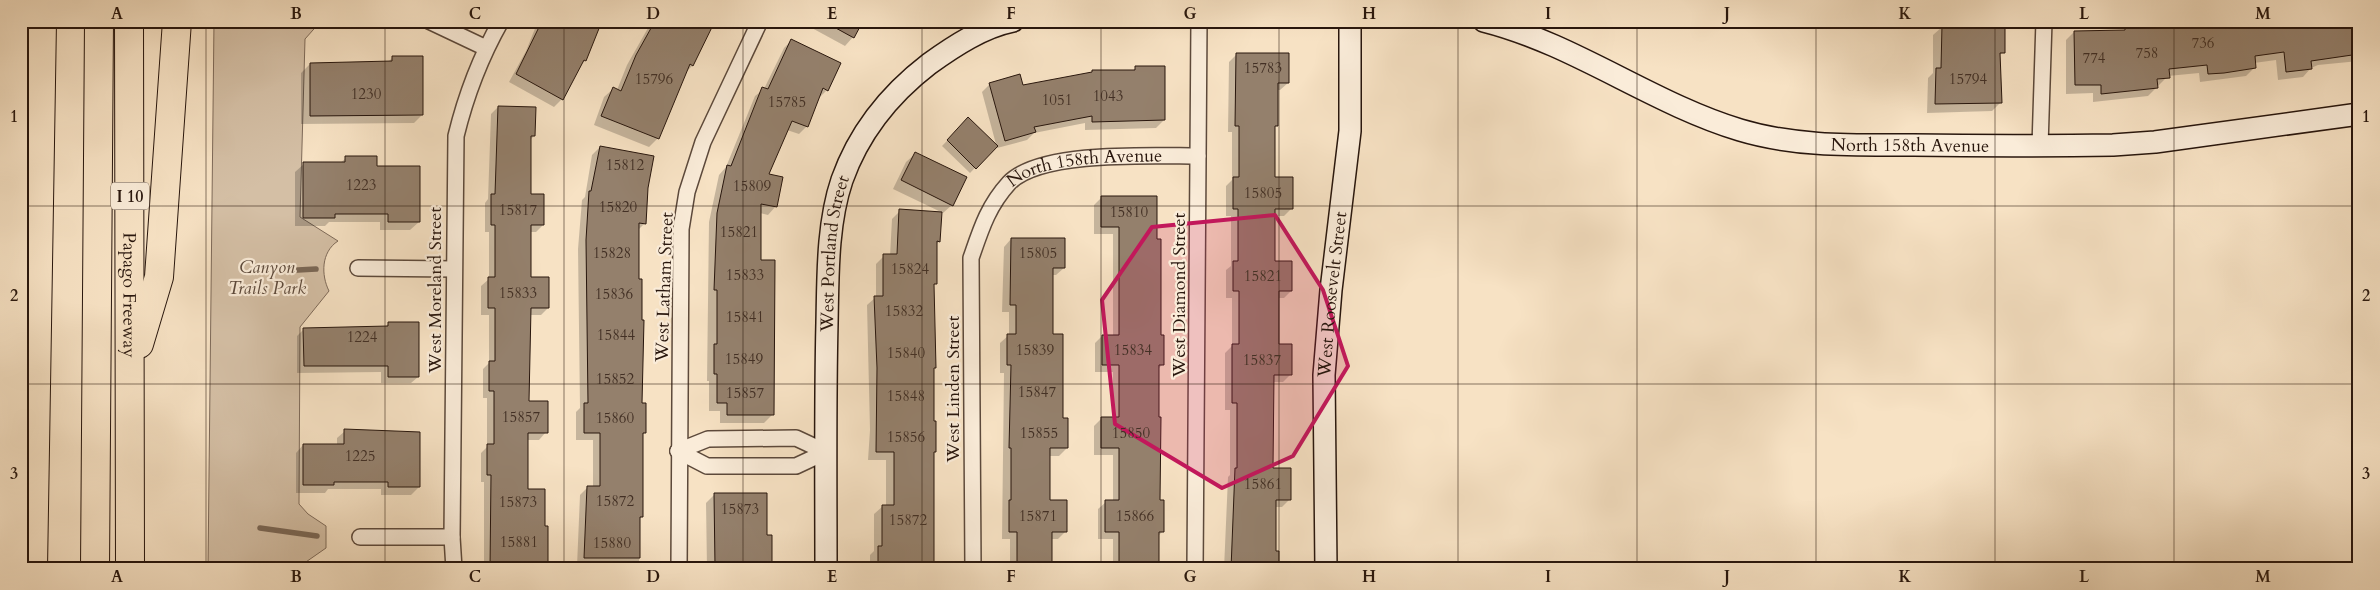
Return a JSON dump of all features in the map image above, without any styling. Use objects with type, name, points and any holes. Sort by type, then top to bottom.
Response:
[{"type":"highway","points":[[33,569],[42,21]]},
{"type":"highway","points":[[95,569],[99,21]]},
{"type":"highway","name":"Papago Freeway","points":[[129,21],[130,569]]},
{"type":"highway","points":[[131,372],[159,278],[177,21]]},
{"type":"highway","points":[[21,164],[38,213]]},
{"type":"street","points":[[429,21],[486,48]]},
{"type":"street","name":"West Moreland Street","points":[[454,569],[452,537],[456,136],[464,104],[486,48],[501,21]]},
{"type":"street","name":"West Latham Street","points":[[679,569],[678,451],[681,229],[688,192],[703,142],[760,21]]},
{"type":"street","name":"West Portland Street","points":[[826,569],[829,246],[842,181],[856,148],[882,108],[905,82],[941,55],[980,32],[1013,21]]},
{"type":"street","name":"West Diamond Street","points":[[1195,569],[1199,21]]},
{"type":"street","name":"West Roosevelt Street","points":[[1326,569],[1324,375],[1330,290],[1350,131],[1350,21]]},
{"type":"street","name":"North 158th Avenue","points":[[1484,21],[1551,43],[1684,110],[1742,131],[1812,143],[1839,145],[2113,145],[2156,142],[2359,114]]},
{"type":"street","points":[[2040,146],[2044,21]]},
{"type":"street","name":"North 158th Avenue","points":[[987,211],[1010,182],[1040,165],[1086,158],[1198,156]]},
{"type":"street","name":"West Linden Street","points":[[973,569],[971,258],[987,211]]},
{"type":"street","points":[[358,268],[454,269]]},
{"type":"street","points":[[678,451],[708,439],[796,438],[826,452]]},
{"type":"street","points":[[678,451],[707,466],[796,466],[826,452]]},
{"type":"street","points":[[360,537],[452,537]]},
{"type":"highlighted area","points":[[1275,215],[1323,290],[1348,366],[1293,456],[1222,488],[1115,424],[1102,300],[1152,227]]},
{"type":"green space","name":"Canyon Trails Park","points":[[214,21],[321,21],[305,39],[300,217],[338,241],[328,251],[324,264],[326,285],[329,291],[300,327],[299,504],[308,514],[326,526],[326,548],[303,564],[300,569],[208,569]]},
{"type":"building","points":[[542,21],[602,21],[586,61],[584,60],[563,100],[516,74]]},
{"type":"building","points":[[655,21],[715,21],[693,66],[690,64],[659,139],[601,116],[613,87],[621,91],[636,55]]},
{"type":"building","points":[[823,21],[863,21],[854,38]]},
{"type":"building","points":[[1949,21],[2005,21],[2005,53],[2000,53],[2002,103],[1935,104],[1936,68],[1941,68],[1942,25],[1949,25]]},
{"type":"building","points":[[2183,21],[2359,21],[2359,54],[2311,61],[2312,69],[2286,72],[2284,52],[2255,56],[2256,68],[2224,73],[2208,74],[2207,65],[2169,69],[2170,78],[2157,79],[2158,88],[2101,94],[2101,85],[2075,85],[2074,31],[2125,30],[2125,28]]},
{"type":"building","points":[[791,39],[841,63],[828,91],[823,88],[808,127],[792,121],[769,174],[783,177],[777,207],[761,204],[761,260],[775,260],[774,415],[727,415],[727,403],[717,403],[717,374],[714,374],[714,344],[717,344],[717,290],[714,290],[717,213],[727,165],[731,166],[762,87],[768,89]]},
{"type":"building","points":[[1236,53],[1289,53],[1289,83],[1278,83],[1278,126],[1275,126],[1275,177],[1293,177],[1293,209],[1275,209],[1275,261],[1292,261],[1292,291],[1279,291],[1279,344],[1292,344],[1292,375],[1274,375],[1273,468],[1291,468],[1291,500],[1276,500],[1276,551],[1279,551],[1279,569],[1231,569],[1235,468],[1237,468],[1237,403],[1232,403],[1232,344],[1239,344],[1239,291],[1233,291],[1233,261],[1238,261],[1238,209],[1233,209],[1233,177],[1239,177],[1239,126],[1235,126]]},
{"type":"building","points":[[392,56],[423,56],[423,115],[310,116],[310,63],[392,61]]},
{"type":"building","points":[[1135,66],[1165,66],[1165,120],[1092,122],[1092,116],[1034,127],[1036,132],[1005,141],[989,83],[1020,74],[1023,85],[1092,72],[1092,70],[1135,70]]},
{"type":"building","points":[[498,106],[536,107],[535,136],[531,136],[531,194],[544,194],[544,225],[531,225],[531,277],[549,277],[549,308],[531,308],[529,401],[548,401],[548,433],[528,433],[528,489],[545,489],[545,526],[548,526],[548,569],[490,569],[491,475],[487,475],[487,444],[494,444],[494,391],[489,391],[489,361],[495,361],[495,308],[488,308],[488,277],[495,277],[495,225],[491,225],[491,194],[495,194]]},
{"type":"building","points":[[968,117],[998,146],[976,169],[947,140]]},
{"type":"building","points":[[600,146],[654,156],[648,188],[646,224],[639,223],[639,279],[642,279],[642,320],[644,320],[642,403],[646,403],[646,433],[643,433],[643,517],[640,517],[640,558],[584,558],[587,486],[600,486],[600,433],[584,433],[584,403],[588,403],[586,240],[589,191],[591,191]]},
{"type":"building","points":[[915,152],[967,177],[953,206],[901,180]]},
{"type":"building","points":[[345,156],[377,156],[377,166],[420,166],[420,222],[388,222],[388,214],[335,214],[335,218],[303,218],[303,162],[345,162]]},
{"type":"building","points":[[1101,196],[1157,196],[1157,239],[1161,239],[1161,335],[1164,335],[1164,365],[1159,365],[1159,417],[1161,417],[1160,500],[1164,500],[1164,532],[1159,532],[1159,569],[1119,569],[1119,532],[1105,532],[1105,500],[1119,500],[1119,448],[1101,448],[1101,417],[1119,417],[1119,365],[1102,365],[1102,335],[1119,335],[1119,227],[1101,227]]},
{"type":"building","points":[[899,209],[942,212],[940,242],[937,241],[937,284],[934,284],[936,368],[934,368],[934,421],[936,421],[936,452],[934,452],[934,569],[878,569],[878,546],[882,546],[882,505],[894,505],[894,452],[876,452],[877,368],[874,296],[883,296],[883,254],[897,254]]},
{"type":"building","points":[[1011,238],[1065,238],[1065,268],[1053,268],[1053,334],[1063,334],[1063,418],[1068,418],[1068,448],[1050,448],[1050,500],[1067,500],[1067,532],[1052,532],[1052,569],[1017,569],[1017,532],[1009,532],[1009,500],[1011,500],[1011,448],[1009,448],[1011,365],[1007,365],[1007,334],[1016,334],[1016,305],[1010,305]]},
{"type":"building","points":[[388,322],[419,322],[419,377],[388,377],[388,366],[304,366],[303,328],[388,326]]},
{"type":"building","points":[[344,429],[420,432],[420,487],[388,487],[388,482],[334,482],[334,485],[303,485],[303,444],[344,444]]},
{"type":"building","points":[[714,493],[767,493],[767,535],[772,535],[772,566],[715,566]]},
{"type":"waterway","points":[[280,271],[316,269]]},
{"type":"waterway","points":[[260,528],[317,536]]}]
